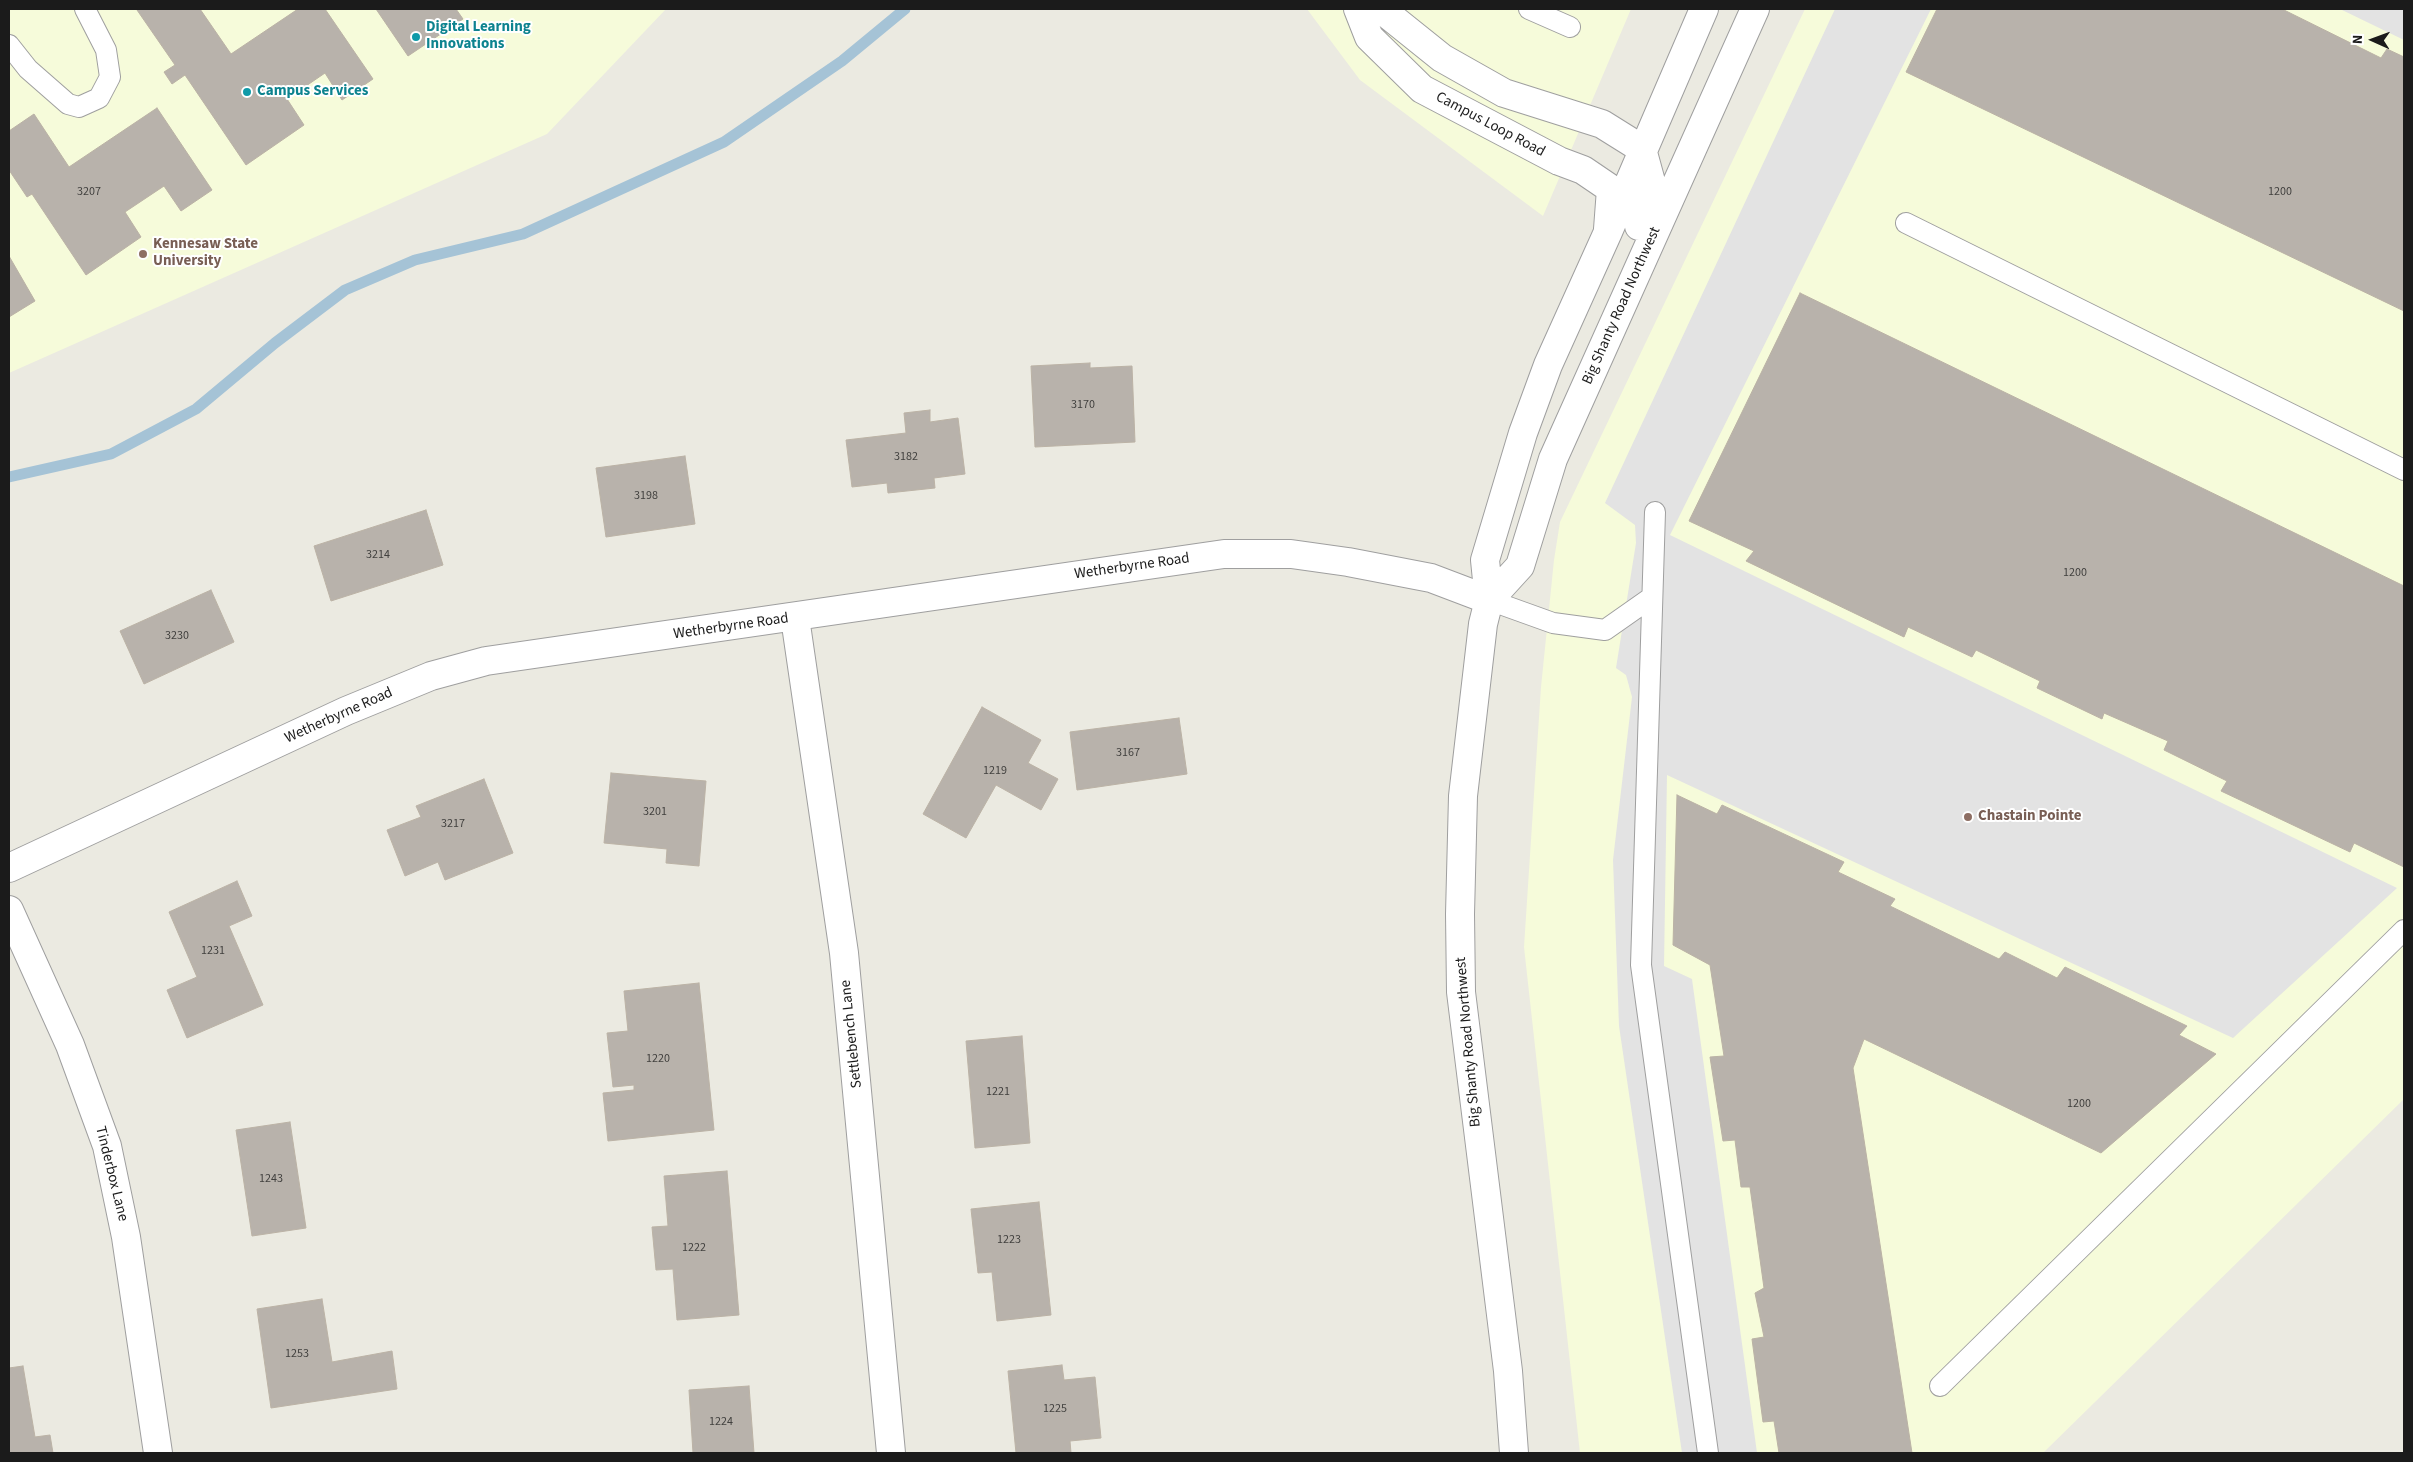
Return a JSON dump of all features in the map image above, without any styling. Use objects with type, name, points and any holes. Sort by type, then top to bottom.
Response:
[{"type":"street","name":"Campus Loop Road","points":[[1358,9],[1370,37],[1422,89],[1559,161],[1583,170],[1611,189],[1608,232]]},
{"type":"street","points":[[1381,9],[1442,58],[1504,92],[1602,124],[1642,149],[1654,193],[1580,363],[1576,410]]},
{"type":"street","name":"Big Shanty Road Northwest","points":[[1514,1453],[1508,1371],[1461,992],[1460,914],[1463,796],[1483,624],[1488,600],[1485,560],[1523,433],[1548,365],[1608,232],[1642,149],[1704,9]]},
{"type":"street","name":"Big Shanty Road Northwest","points":[[1488,600],[1520,566],[1554,459],[1755,9]]},
{"type":"street","name":"Wetherbyrne Road","points":[[9,868],[346,711],[431,676],[486,661],[795,618],[1159,562],[1224,554],[1291,554],[1348,562],[1431,578],[1488,600]]},
{"type":"street","name":"Settlebench Lane","points":[[795,618],[844,953],[891,1453]]},
{"type":"street","name":"Tinderbox Lane","points":[[9,910],[70,1045],[107,1146],[126,1237],[158,1453]]},
{"type":"lane","points":[[9,45],[28,69],[68,104],[79,107],[99,98],[110,77],[106,50],[85,9]]},
{"type":"lane","points":[[1529,9],[1570,27]]},
{"type":"lane","points":[[1906,223],[2404,470]]},
{"type":"lane","points":[[1654,512],[1641,965],[1708,1453]]},
{"type":"lane","points":[[1488,600],[1553,623],[1605,630],[1652,597]]},
{"type":"lane","points":[[1940,1386],[2404,930]]},
{"type":"shaded area","name":"Kennesaw State University","points":[[9,9],[666,9],[547,134],[9,373]]},
{"type":"shaded area","points":[[1307,9],[1631,9],[1543,216],[1360,80]]},
{"type":"shaded area","name":"Chastain Pointe","points":[[1805,9],[2404,9],[2404,1099],[2043,1453],[1580,1453],[1524,947],[1541,687],[1554,560],[1560,522]]},
{"type":"shaded area","points":[[1835,9],[1931,9],[1670,535],[2397,888],[2233,1038],[1667,775],[1664,966],[1692,979],[1757,1453],[1682,1453],[1619,1026],[1613,860],[1632,697],[1626,675],[1616,668],[1636,543],[1635,525],[1605,503]]},
{"type":"shaded area","points":[[2340,9],[2404,9],[2404,40]]},
{"type":"building","name":"Campus Services","points":[[200,9],[231,54],[298,9],[325,9],[373,79],[342,100],[325,73],[287,99],[304,125],[246,165],[185,75],[172,84],[164,72],[175,65],[137,10]]},
{"type":"building","name":"Digital Learning Innovations","points":[[376,9],[456,9],[463,19],[408,56]]},
{"type":"building","points":[[1937,9],[2282,9],[2381,58],[2387,49],[2404,57],[2404,311],[1906,72]]},
{"type":"building","points":[[157,108],[212,190],[181,211],[164,186],[125,212],[141,237],[86,275],[32,194],[27,197],[9,170],[9,131],[34,114],[69,167]]},
{"type":"building","points":[[9,256],[35,301],[9,317]]},
{"type":"building","points":[[1800,293],[2404,586],[2404,867],[2354,843],[2350,852],[2221,791],[2227,781],[2164,750],[2168,741],[2104,713],[2102,719],[2037,688],[2040,681],[1976,650],[1972,657],[1908,627],[1904,637],[1746,561],[1754,551],[1689,521]]},
{"type":"building","points":[[1090,363],[1090,368],[1132,366],[1135,442],[1035,447],[1031,366]]},
{"type":"building","points":[[930,410],[930,422],[958,418],[965,474],[934,478],[935,488],[888,493],[887,483],[852,487],[846,440],[906,433],[904,413]]},
{"type":"building","points":[[685,456],[695,524],[606,537],[596,468]]},
{"type":"building","points":[[426,510],[443,565],[331,601],[314,546]]},
{"type":"building","points":[[211,590],[234,642],[144,684],[120,631]]},
{"type":"building","points":[[982,707],[1041,740],[1028,763],[1058,779],[1041,810],[996,785],[966,838],[923,814]]},
{"type":"building","points":[[1179,718],[1187,774],[1077,790],[1070,732]]},
{"type":"building","points":[[611,773],[706,781],[699,866],[666,863],[667,849],[604,843]]},
{"type":"building","points":[[484,779],[513,853],[445,880],[438,862],[405,876],[387,830],[421,817],[416,806]]},
{"type":"building","points":[[1677,795],[1717,814],[1722,805],[1844,862],[1838,872],[1895,899],[1890,906],[1999,959],[2005,952],[2057,978],[2065,967],[2187,1026],[2179,1035],[2216,1054],[2101,1153],[1864,1039],[1853,1068],[1912,1453],[1779,1453],[1774,1421],[1763,1422],[1752,1339],[1764,1337],[1755,1293],[1764,1288],[1750,1187],[1741,1187],[1735,1140],[1723,1141],[1710,1057],[1724,1056],[1710,965],[1673,945]]},
{"type":"building","points":[[237,881],[252,916],[229,926],[263,1005],[187,1038],[167,990],[197,977],[169,912]]},
{"type":"building","points":[[699,983],[714,1130],[608,1141],[603,1093],[634,1090],[634,1085],[613,1087],[607,1033],[628,1031],[624,991]]},
{"type":"building","points":[[1022,1036],[1030,1143],[975,1148],[966,1041]]},
{"type":"building","points":[[290,1122],[306,1228],[252,1236],[236,1130]]},
{"type":"building","points":[[727,1171],[739,1315],[677,1320],[673,1269],[656,1270],[652,1227],[668,1226],[664,1176]]},
{"type":"building","points":[[1039,1202],[1051,1315],[997,1321],[992,1272],[978,1273],[971,1209]]},
{"type":"building","points":[[322,1299],[332,1362],[392,1351],[397,1389],[271,1408],[257,1309]]},
{"type":"building","points":[[1062,1365],[1064,1380],[1095,1377],[1101,1438],[1070,1441],[1071,1453],[1016,1453],[1008,1371]]},
{"type":"building","points":[[23,1366],[35,1437],[50,1435],[53,1453],[9,1453],[9,1368]]},
{"type":"building","points":[[749,1386],[754,1453],[693,1453],[689,1390]]},
{"type":"waterway","points":[[9,477],[111,454],[196,409],[275,343],[345,290],[415,260],[523,234],[724,142],[842,61],[905,9]]},
{"type":"place","name":"Digital Learning Innovations","points":[[416,37]]},
{"type":"place","name":"Campus Services","points":[[247,92]]},
{"type":"place","name":"Kennesaw State University","points":[[143,254]]},
{"type":"place","name":"Chastain Pointe","points":[[1968,817]]}]
